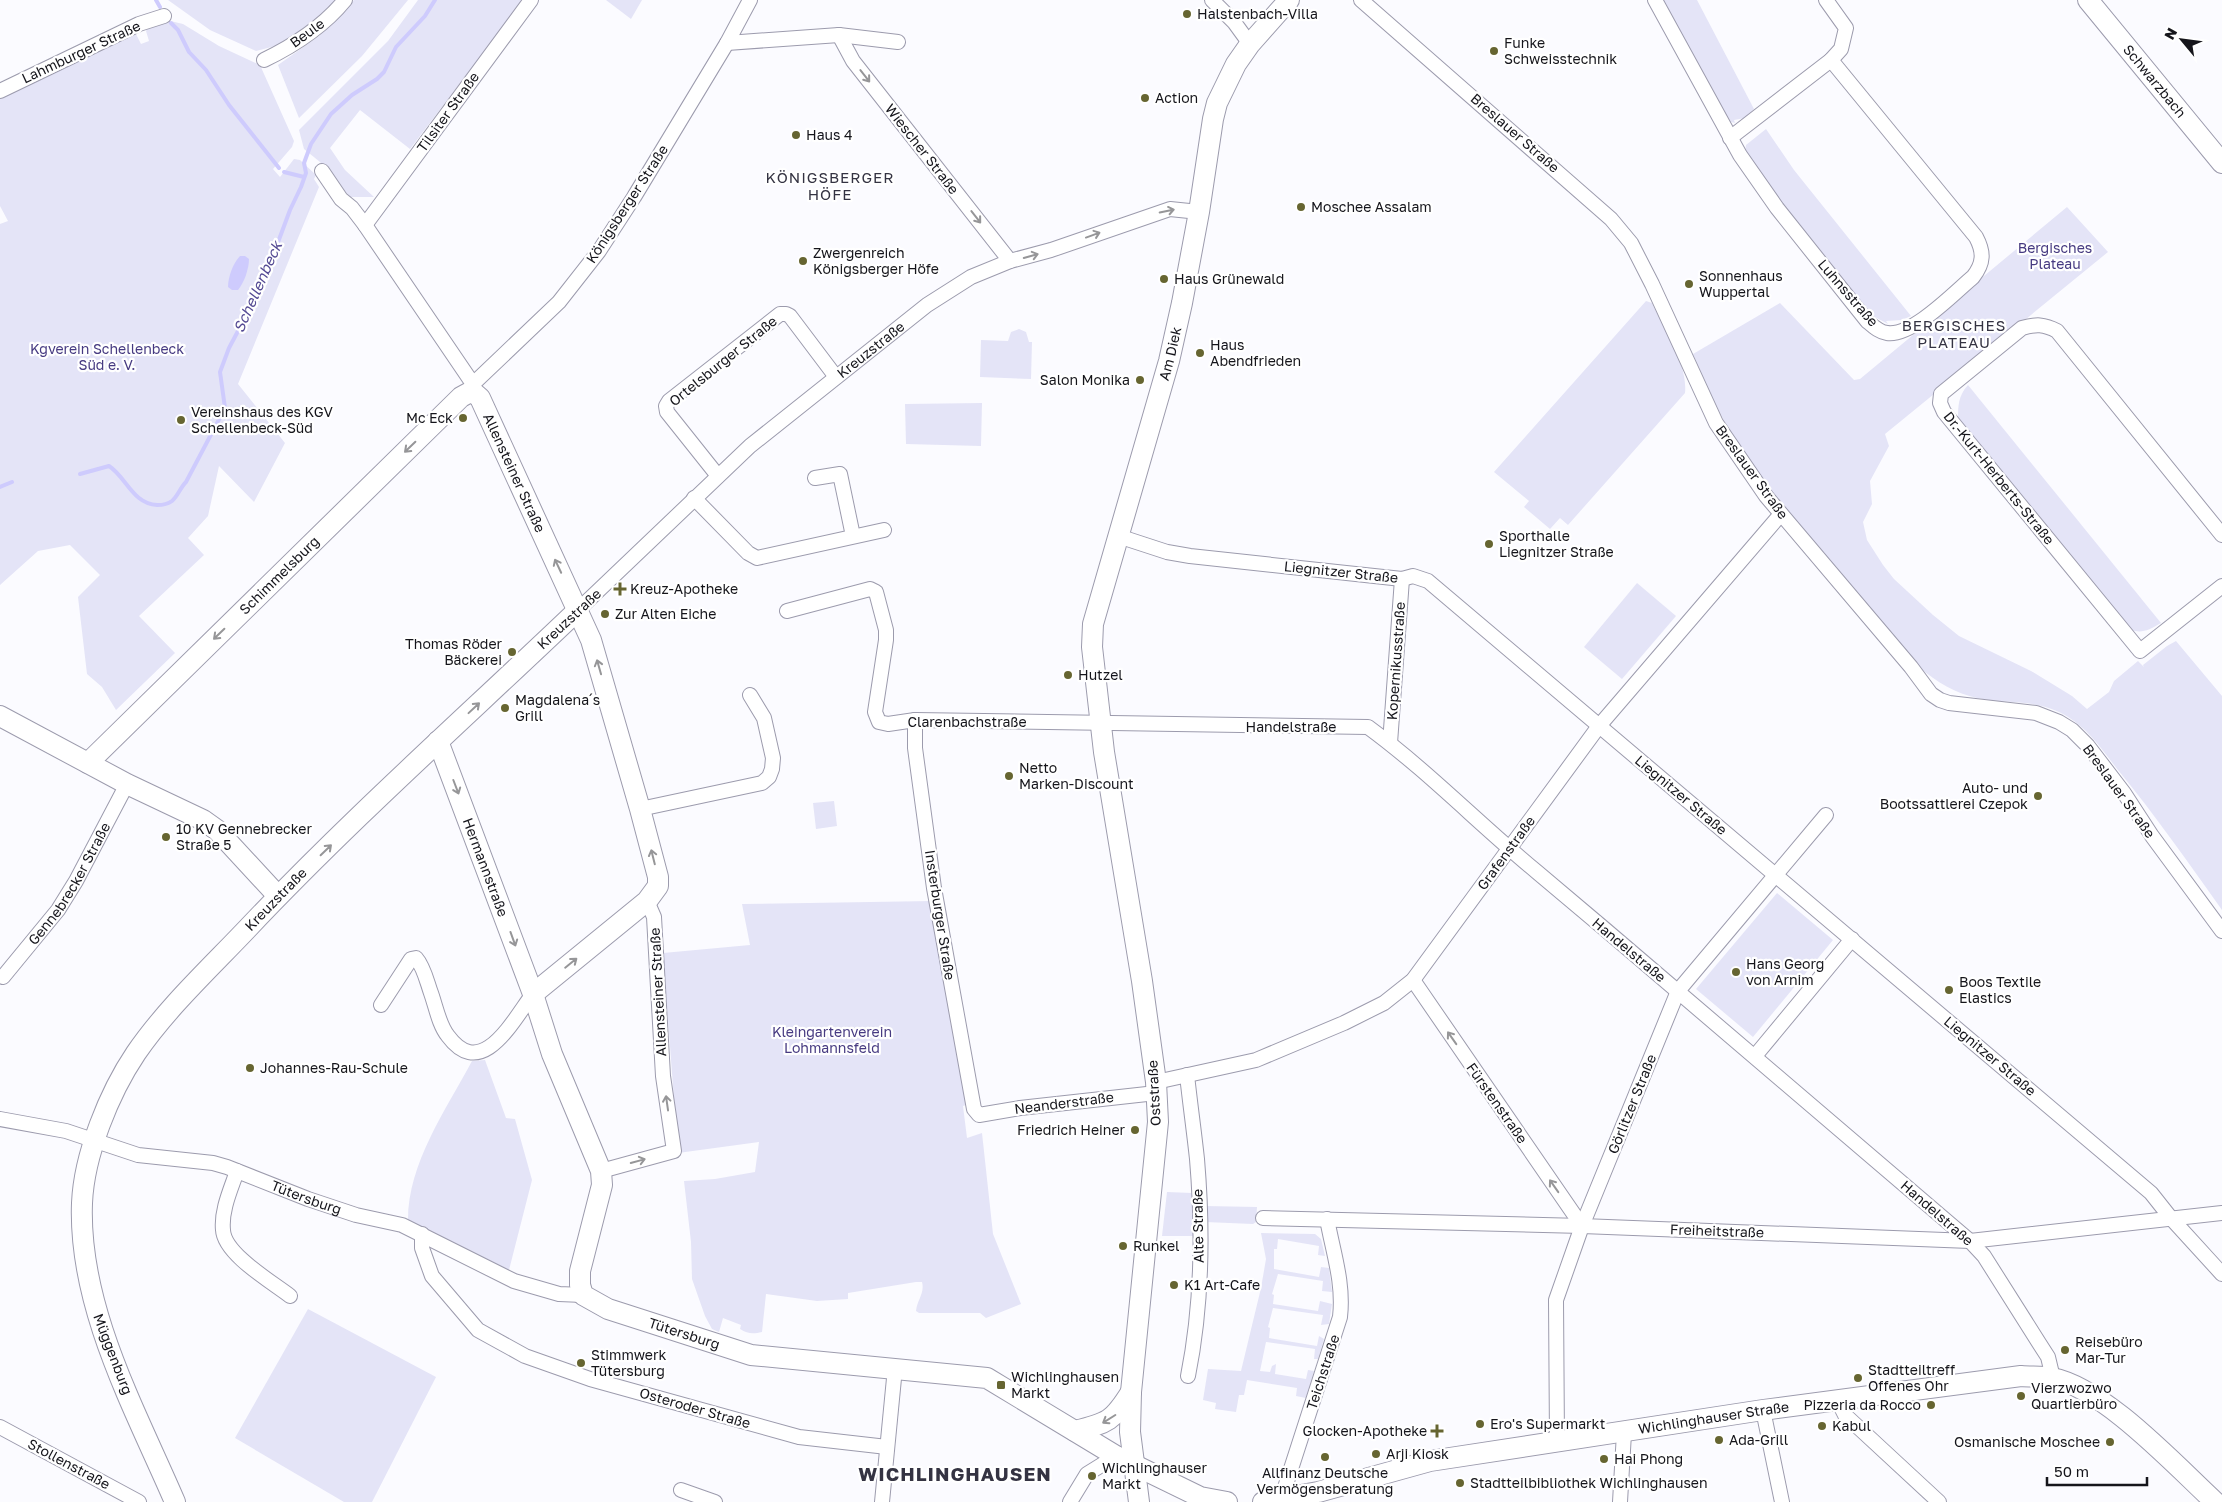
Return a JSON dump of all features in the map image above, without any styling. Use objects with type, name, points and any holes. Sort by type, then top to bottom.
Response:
[{"type":"street","name":"Beule","points":[[264,60],[284,50],[318,28],[345,0]]},
{"type":"street","name":"Tilsiter Straße","points":[[365,225],[531,0]]},
{"type":"street","name":"Königsberger Straße","points":[[472,388],[559,302],[599,251],[634,197],[727,43],[750,0]]},
{"type":"street","points":[[1212,0],[1234,22],[1250,44]]},
{"type":"street","name":"Am Diek","points":[[1101,724],[1092,647],[1092,624],[1169,361],[1199,212],[1217,103],[1236,64],[1250,44],[1289,0]]},
{"type":"street","name":"Breslauer Straße","points":[[1361,0],[1448,74],[1611,219],[1631,243],[1716,423],[1766,496],[1932,694],[1949,703],[2044,715],[2059,722],[2078,735],[2124,793],[2152,836],[2222,931]]},
{"type":"street","name":"Luhnsstraße","points":[[1655,0],[1730,138],[1777,208],[1868,321],[1880,331],[1888,333],[1899,332],[1916,324],[1973,276],[1980,268],[1982,247],[1976,237],[1831,60]]},
{"type":"street","points":[[1730,138],[1831,60],[1841,49],[1846,28],[1826,0]]},
{"type":"street","name":"Schwarzbach","points":[[2088,0],[2222,163]]},
{"type":"street","name":"Lahmburger Straße","points":[[0,91],[139,24],[164,16]]},
{"type":"street","points":[[727,43],[839,35],[898,42]]},
{"type":"street","name":"Wiescher Straße","points":[[839,35],[852,61],[1010,261]]},
{"type":"street","name":"Allensteiner Straße","points":[[322,171],[341,199],[352,208],[365,225],[480,398],[591,640],[640,809],[658,876],[658,886],[647,901],[654,917],[663,1076],[674,1151],[601,1171]]},
{"type":"street","name":"Kreuzstraße","points":[[94,1139],[135,1055],[159,1023],[278,896],[438,741],[750,446],[949,289],[971,277],[1010,261],[1051,250],[1170,208],[1199,212]]},
{"type":"street","name":"Ortelsburger Straße","points":[[718,476],[667,412],[666,406],[669,401],[780,314],[790,316],[836,377]]},
{"type":"street","name":"Dr.-Kurt-Herberts-Straße","points":[[2222,535],[2067,343],[2057,332],[2046,325],[2022,328],[1941,394],[1940,403],[1944,412],[2140,651],[2222,586]]},
{"type":"street","name":"Schimmelsburg","points":[[88,763],[472,388]]},
{"type":"street","points":[[815,478],[840,474],[854,536]]},
{"type":"street","points":[[694,498],[748,553],[757,558],[884,530]]},
{"type":"street","name":"Grafenstraße","points":[[1156,1087],[1187,1075],[1256,1060],[1344,1024],[1384,1003],[1412,980],[1599,726],[1781,514]]},
{"type":"street","name":"Liegnitzer Straße","points":[[1118,536],[1168,552],[1190,556],[1402,579],[1412,576],[1428,581],[2151,1193],[2170,1217]]},
{"type":"street","name":"Kopernikusstraße","points":[[1390,743],[1402,579]]},
{"type":"street","name":"Clarenbachstraße","points":[[787,611],[873,589],[886,630],[876,718],[879,722],[888,724],[915,720],[1055,721],[1101,724]]},
{"type":"street","points":[[640,809],[762,783],[769,777],[773,758],[764,718],[750,695]]},
{"type":"street","points":[[0,716],[127,784],[202,820],[217,830],[278,896]]},
{"type":"street","name":"Insterburger Straße","points":[[915,720],[914,748],[934,888],[974,1109]]},
{"type":"street","name":"Handelstraße","points":[[1101,724],[1368,728],[1390,743],[1509,849],[1755,1056],[1970,1241],[1984,1256],[2048,1357],[2053,1378]]},
{"type":"street","name":"Oststraße","points":[[1101,724],[1142,981],[1156,1087],[1158,1122],[1131,1392],[1130,1432],[1139,1502]]},
{"type":"street","name":"Hermannstraße","points":[[438,741],[533,994],[552,1054],[601,1171],[602,1186],[580,1270],[580,1285],[583,1295]]},
{"type":"street","name":"Gennebrecker Straße","points":[[3,977],[62,903],[76,881],[127,784]]},
{"type":"street","name":"Görlitzer Straße","points":[[1557,1441],[1556,1300],[1582,1226],[1678,991],[1826,815]]},
{"type":"street","points":[[381,1006],[411,959],[416,958],[447,1036],[463,1050],[473,1054],[480,1053],[491,1048],[533,994],[647,901]]},
{"type":"street","points":[[1755,1056],[1852,939]]},
{"type":"street","name":"Fürstenstraße","points":[[1412,980],[1582,1226]]},
{"type":"street","name":"Alte Straße","points":[[1187,1075],[1197,1159],[1199,1217],[1199,1285],[1188,1376]]},
{"type":"street","name":"Neanderstraße","points":[[974,1109],[980,1115],[1156,1087]]},
{"type":"street","name":"Tütersburg","points":[[0,1119],[66,1131],[138,1155],[213,1163],[356,1215],[402,1225],[514,1281],[559,1294],[583,1295],[608,1309],[751,1355],[987,1378],[1134,1465]]},
{"type":"street","name":"Müggenburg","points":[[94,1139],[85,1170],[82,1205],[85,1245],[98,1317],[110,1354],[175,1502]]},
{"type":"street","points":[[237,1171],[223,1216],[222,1232],[226,1242],[248,1265],[290,1296]]},
{"type":"street","name":"Freiheitstraße","points":[[1264,1218],[1582,1226],[1970,1241],[2170,1217],[2222,1213]]},
{"type":"street","points":[[2170,1217],[2222,1274]]},
{"type":"street","name":"Teichstraße","points":[[1281,1500],[1340,1317],[1342,1300],[1340,1279],[1327,1219]]},
{"type":"street","name":"Osteroder Straße","points":[[422,1234],[422,1248],[432,1276],[478,1330],[525,1356],[590,1379],[799,1437],[887,1447]]},
{"type":"street","points":[[882,1502],[895,1368]]},
{"type":"street","name":"Wichlinghauser Straße","points":[[1281,1500],[1318,1492],[1430,1461],[1763,1410],[2011,1377],[2053,1378],[2078,1387],[2105,1404],[2215,1502]]},
{"type":"street","points":[[1075,1431],[1105,1423],[1118,1414],[1131,1392]]},
{"type":"street","points":[[1838,1401],[1845,1415],[1939,1502]]},
{"type":"street","points":[[1763,1410],[1782,1502]]},
{"type":"street","name":"Stollenstraße","points":[[0,1427],[139,1502]]},
{"type":"street","points":[[1620,1502],[1624,1432]]},
{"type":"street","points":[[1070,1502],[1087,1474],[1116,1456]]},
{"type":"street","points":[[1134,1465],[1194,1500],[1227,1502]]},
{"type":"street","points":[[681,1490],[715,1502]]},
{"type":"green space","points":[[168,0],[339,0],[331,9],[283,44],[256,51],[210,30]]},
{"type":"green space","points":[[354,0],[408,0],[362,56],[299,118],[278,65],[319,36]]},
{"type":"green space","points":[[418,0],[523,0],[410,149],[360,110],[330,148],[345,170],[374,197],[350,197],[320,162],[304,149],[299,130],[388,41]]},
{"type":"green space","points":[[606,0],[642,0],[631,19]]},
{"type":"green space","points":[[1660,0],[1697,0],[1754,109],[1745,118],[1734,120],[1735,123],[1727,121]]},
{"type":"green space","name":"Kgverein Schellenbeck Süd e. V.","points":[[162,19],[183,24],[219,46],[260,65],[294,141],[292,147],[273,169],[280,177],[294,159],[300,160],[316,175],[314,179],[319,187],[238,384],[285,443],[254,502],[219,466],[208,516],[188,538],[204,555],[139,616],[175,653],[116,710],[102,687],[87,674],[78,597],[100,575],[70,545],[38,551],[0,585],[0,224],[8,221],[0,206],[0,98],[135,32],[141,44],[149,41],[146,31],[148,27]]},
{"type":"green space","points":[[1766,129],[1794,170],[1911,316],[1902,320],[1886,321],[1888,324],[1873,316],[1783,205],[1745,153],[1746,145]]},
{"type":"green space","name":"Bergisches Plateau","points":[[2067,207],[2108,252],[1885,434],[1889,446],[1870,481],[1872,504],[1863,522],[1867,540],[1883,565],[1894,579],[1933,615],[1959,636],[2031,671],[2072,696],[2087,709],[2109,692],[2114,681],[2138,661],[2144,667],[2143,665],[2176,641],[2222,696],[2222,910],[2145,804],[2099,745],[2077,723],[2059,712],[2039,705],[1987,700],[1962,693],[1932,678],[1920,668],[1777,499],[1735,439],[1707,387],[1693,354],[1780,303],[1854,380],[1860,379]]},
{"type":"green space","points":[[1646,301],[1652,303],[1674,347],[1683,370],[1685,393],[1568,525],[1560,518],[1550,529],[1524,507],[1529,501],[1494,472]]},
{"type":"green space","points":[[1019,329],[1026,332],[1029,342],[1032,342],[1031,379],[980,377],[981,340],[1008,341],[1011,332]]},
{"type":"green space","points":[[1968,385],[2161,623],[2151,629],[2142,631],[2133,631],[2123,626],[1958,420],[1959,401]]},
{"type":"green space","points":[[982,403],[981,446],[906,444],[905,404]]},
{"type":"green space","points":[[1637,583],[1676,616],[1622,679],[1584,647]]},
{"type":"green space","points":[[834,801],[837,826],[816,829],[813,803]]},
{"type":"green space","points":[[1777,893],[1833,940],[1753,1037],[1696,989]]},
{"type":"green space","name":"Kleingartenverein Lohmannsfeld","points":[[932,901],[969,1104],[963,1106],[967,1138],[982,1133],[993,1234],[1021,1304],[986,1318],[980,1313],[919,1313],[916,1311],[923,1286],[922,1282],[848,1293],[848,1299],[817,1301],[766,1294],[762,1332],[746,1332],[740,1329],[741,1325],[723,1318],[719,1332],[712,1329],[705,1316],[692,1279],[691,1242],[684,1181],[715,1179],[755,1172],[759,1142],[678,1153],[663,953],[750,945],[742,904]]},
{"type":"green space","points":[[485,1060],[506,1118],[515,1119],[532,1180],[509,1270],[408,1220],[414,1178],[430,1138],[472,1061]]},
{"type":"green space","points":[[1167,1192],[1192,1193],[1194,1236],[1162,1236]]},
{"type":"green space","points":[[1205,1206],[1257,1207],[1256,1222],[1253,1224],[1205,1222]]},
{"type":"green space","points":[[1261,1233],[1315,1234],[1321,1239],[1325,1256],[1318,1255],[1319,1246],[1278,1239],[1277,1249],[1274,1249],[1274,1269],[1319,1277],[1321,1267],[1329,1268],[1332,1292],[1322,1291],[1323,1281],[1278,1274],[1272,1294],[1274,1295],[1273,1304],[1318,1311],[1320,1301],[1332,1304],[1329,1324],[1321,1325],[1323,1315],[1273,1308],[1268,1327],[1270,1328],[1269,1338],[1317,1346],[1319,1336],[1324,1339],[1318,1359],[1314,1359],[1315,1349],[1266,1342],[1260,1371],[1270,1372],[1272,1366],[1276,1364],[1275,1374],[1306,1379],[1308,1370],[1314,1371],[1306,1398],[1296,1396],[1297,1388],[1247,1380],[1244,1395],[1239,1395],[1236,1412],[1215,1409],[1216,1403],[1203,1400],[1208,1369],[1241,1371],[1266,1259]]},
{"type":"green space","points":[[308,1309],[436,1377],[372,1502],[344,1502],[235,1438]]},
{"type":"water","points":[[240,256],[245,256],[249,259],[248,267],[244,280],[238,290],[232,290],[228,287],[229,279],[233,266]]},
{"type":"waterway","points":[[156,0],[160,7]]},
{"type":"waterway","name":"Schellenbeck","points":[[80,474],[109,466],[142,500],[157,505],[169,503],[176,497],[186,482],[225,408],[220,372],[229,348],[246,316],[274,253],[301,187],[306,173],[304,163],[311,144],[331,114],[352,95],[377,79],[384,72],[396,47],[425,16],[435,0]]},
{"type":"waterway","points":[[171,23],[178,30],[189,52],[206,70],[229,105],[279,168]]},
{"type":"waterway","points":[[284,172],[304,177]]},
{"type":"waterway","name":"Schellenbeck","points":[[0,487],[12,482]]},
{"type":"place","name":"Halstenbach-Villa","points":[[1187,14]]},
{"type":"place","name":"Funke Schweisstechnik","points":[[1494,51]]},
{"type":"place","name":"Action","points":[[1145,98]]},
{"type":"place","name":"Haus 4","points":[[796,135]]},
{"type":"place","name":"Moschee Assalam","points":[[1301,207]]},
{"type":"place","name":"Zwergenreich Königsberger Höfe","points":[[803,261]]},
{"type":"place","name":"Haus Grünewald","points":[[1164,279]]},
{"type":"place","name":"Sonnenhaus Wuppertal","points":[[1689,284]]},
{"type":"place","name":"Haus Abendfrieden","points":[[1200,353]]},
{"type":"place","name":"Salon Monika","points":[[1140,380]]},
{"type":"place","name":"Mc Eck","points":[[463,418]]},
{"type":"place","name":"Vereinshaus des KGV Schellenbeck-Süd","points":[[181,420]]},
{"type":"place","name":"Sporthalle Liegnitzer Straße","points":[[1489,544]]},
{"type":"place","name":"Kreuz-Apotheke","points":[[620,589]]},
{"type":"place","name":"Zur Alten Eiche","points":[[605,614]]},
{"type":"place","name":"Thomas Röder Bäckerei","points":[[512,652]]},
{"type":"place","name":"Hutzel","points":[[1068,675]]},
{"type":"place","name":"Magdalena´s Grill","points":[[505,708]]},
{"type":"place","name":"Netto Marken-Discount","points":[[1009,776]]},
{"type":"place","name":"Auto- und Bootssattlerei Czepok","points":[[2038,796]]},
{"type":"place","name":"10 KV Gennebrecker Straße 5","points":[[166,837]]},
{"type":"place","name":"Hans Georg von Arnim","points":[[1736,972]]},
{"type":"place","name":"Boos Textile Elastics","points":[[1949,990]]},
{"type":"place","name":"Johannes-Rau-Schule","points":[[250,1068]]},
{"type":"place","name":"Friedrich Heiner","points":[[1135,1130]]},
{"type":"place","name":"Runkel","points":[[1123,1246]]},
{"type":"place","name":"K1 Art-Cafe","points":[[1174,1285]]},
{"type":"place","name":"Reisebüro Mar-Tur","points":[[2065,1350]]},
{"type":"place","name":"Stimmwerk Tütersburg","points":[[581,1363]]},
{"type":"place","name":"Stadtteiltreff Offenes Ohr","points":[[1858,1378]]},
{"type":"place","name":"Wichlinghausen Markt","points":[[1001,1385]]},
{"type":"place","name":"Vierzwozwo Quartierbüro","points":[[2021,1396]]},
{"type":"place","name":"Pizzeria da Rocco","points":[[1931,1405]]},
{"type":"place","name":"Ero's Supermarkt","points":[[1480,1424]]},
{"type":"place","name":"Kabul","points":[[1822,1426]]},
{"type":"place","name":"Glocken-Apotheke","points":[[1437,1431]]},
{"type":"place","name":"Ada-Grill","points":[[1719,1440]]},
{"type":"place","name":"Osmanische Moschee","points":[[2110,1442]]},
{"type":"place","name":"Arji Kiosk","points":[[1376,1454]]},
{"type":"place","name":"Allfinanz Deutsche Vermögensberatung","points":[[1325,1457]]},
{"type":"place","name":"Hai Phong","points":[[1604,1459]]},
{"type":"place","name":"Wichlinghauser Markt","points":[[1092,1476]]},
{"type":"place","name":"Stadtteilbibliothek Wichlinghausen","points":[[1460,1483]]},
{"type":"district","name":"KÖNIGSBERGER HÖFE","points":[[830,186]]},
{"type":"district","name":"BERGISCHES PLATEAU","points":[[1954,334]]},
{"type":"district","name":"WICHLINGHAUSEN","points":[[955,1474]]}]
